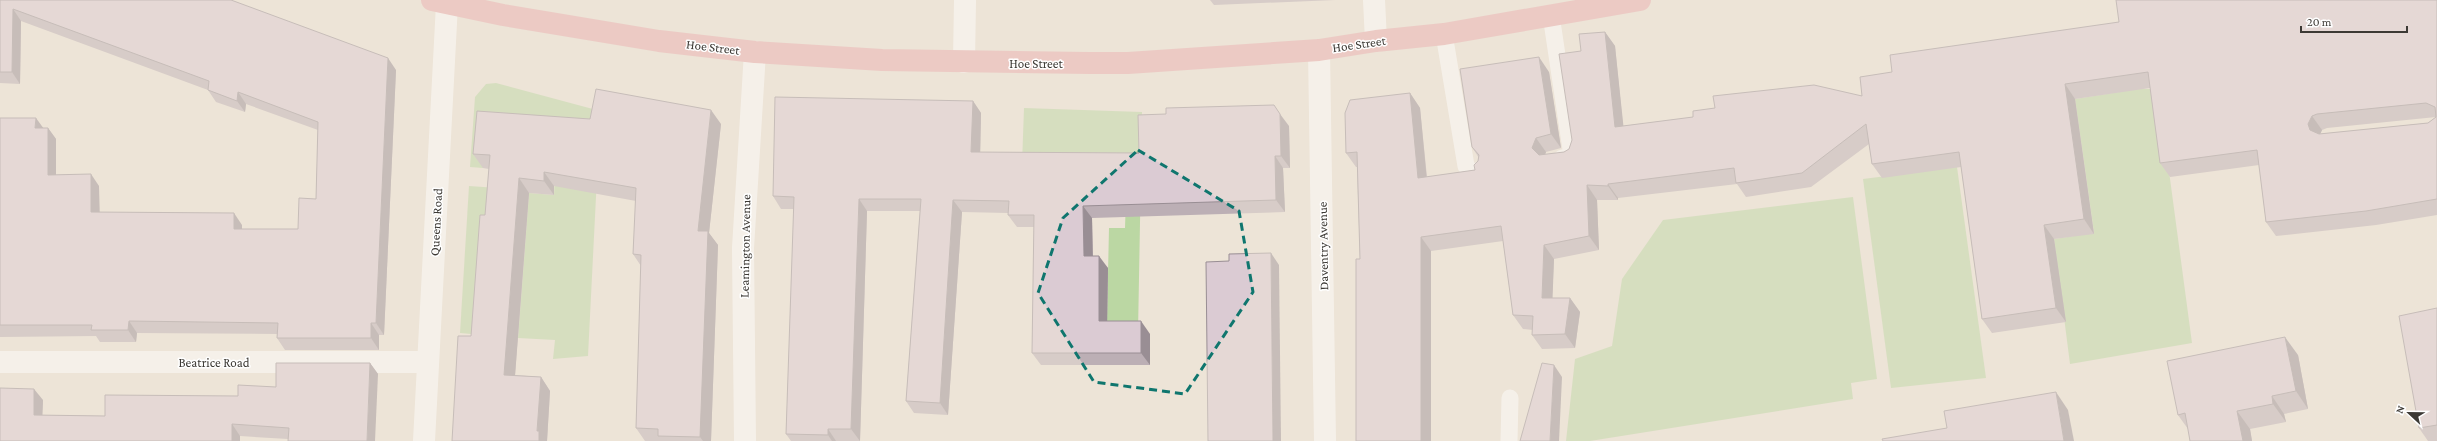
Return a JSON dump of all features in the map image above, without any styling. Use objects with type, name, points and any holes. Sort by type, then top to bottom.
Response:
[{"type":"main road","name":"Hoe Street","points":[[439,2],[503,16],[659,41],[755,52],[882,60],[1128,63],[1319,50],[1376,41],[1444,34],[1640,0]]},
{"type":"street","points":[[964,62],[965,0]]},
{"type":"street","points":[[1374,0],[1376,41]]},
{"type":"street","name":"Queens Road","points":[[424,441],[428,362],[439,2]]},
{"type":"street","name":"Daventry Avenue","points":[[1319,50],[1325,441]]},
{"type":"street","name":"Leamington Avenue","points":[[745,441],[743,248],[755,52]]},
{"type":"street","name":"Beatrice Road","points":[[0,362],[428,362]]},
{"type":"lane","points":[[1551,15],[1572,156],[1552,160]]},
{"type":"lane","points":[[1444,34],[1466,166],[1471,172],[1479,171]]},
{"type":"lane","points":[[1509,441],[1510,398]]},
{"type":"highlighted area","points":[[1138,150],[1239,211],[1253,292],[1185,394],[1094,382],[1038,293],[1063,218]]},
{"type":"green space","points":[[496,83],[604,112],[598,133],[487,125],[483,168],[470,167],[475,97],[486,84]]},
{"type":"green space","points":[[2138,89],[2158,89],[2192,343],[2070,364],[2054,239],[2094,233],[2075,99]]},
{"type":"green space","points":[[1024,108],[1142,112],[1138,333],[1130,333],[1130,365],[1106,365],[1109,228],[1125,228],[1127,166],[1022,164]]},
{"type":"green space","points":[[1957,167],[1986,378],[1891,388],[1863,179]]},
{"type":"green space","points":[[555,173],[597,177],[588,356],[553,359],[555,340],[518,338],[529,193],[554,195]]},
{"type":"green space","points":[[469,186],[498,188],[482,335],[460,333]]},
{"type":"green space","points":[[1853,197],[1877,379],[1851,383],[1853,399],[1590,441],[1566,441],[1575,359],[1612,346],[1622,279],[1663,220]]},
{"type":"building","points":[[0,0],[231,0],[388,58],[376,323],[371,323],[371,338],[277,338],[278,323],[129,321],[128,330],[91,330],[92,325],[0,325],[0,118],[36,118],[35,128],[48,128],[48,175],[91,174],[91,212],[234,213],[234,229],[298,229],[299,198],[316,199],[318,122],[238,92],[237,101],[208,90],[209,81],[13,9],[12,72],[0,72]]},
{"type":"building","points":[[2116,0],[2437,0],[2437,199],[2366,211],[2266,222],[2257,150],[2160,163],[2148,72],[2065,84],[2084,219],[2044,225],[2056,308],[1982,319],[1959,152],[1872,164],[1866,124],[1802,173],[1736,183],[1734,168],[1608,184],[1608,186],[1587,185],[1589,236],[1544,245],[1542,298],[1570,298],[1565,334],[1532,335],[1533,316],[1513,315],[1501,226],[1421,237],[1421,441],[1356,441],[1356,259],[1360,259],[1357,152],[1346,153],[1345,113],[1350,100],[1410,93],[1418,178],[1475,170],[1474,165],[1478,161],[1479,155],[1472,147],[1460,69],[1539,57],[1551,134],[1536,138],[1532,148],[1539,155],[1564,152],[1569,149],[1572,140],[1559,54],[1581,51],[1579,34],[1605,32],[1615,127],[1693,117],[1693,111],[1715,108],[1713,96],[1814,85],[1862,96],[1860,77],[1892,72],[1890,55],[2119,22]],"holes":[[[2426,103],[2435,107],[2436,117],[2428,123],[2319,134],[2310,130],[2308,124],[2312,116],[2317,114]]]},
{"type":"building","points":[[596,89],[711,110],[698,231],[708,231],[700,437],[658,436],[658,429],[636,428],[641,255],[633,254],[636,188],[544,172],[544,181],[519,178],[504,375],[541,377],[537,431],[539,431],[539,441],[452,441],[458,336],[471,336],[480,215],[485,215],[490,155],[473,154],[477,111],[590,119]]},
{"type":"building","points":[[775,97],[973,101],[971,152],[1139,153],[1138,115],[1166,114],[1166,108],[1274,105],[1280,114],[1281,156],[1275,156],[1276,200],[1083,206],[1084,256],[1099,256],[1099,321],[1141,321],[1141,353],[1032,353],[1034,215],[1008,215],[1009,201],[953,200],[940,403],[906,401],[921,199],[859,199],[851,429],[828,429],[828,435],[786,434],[794,197],[773,196]]},
{"type":"building","points":[[1271,253],[1273,441],[1208,441],[1206,262],[1229,261],[1229,254]]},
{"type":"building","points":[[2437,308],[2437,425],[2419,428],[2399,316]]},
{"type":"building","points":[[2285,337],[2296,391],[2272,396],[2273,404],[2237,411],[2243,441],[2190,441],[2185,413],[2178,415],[2167,361]]},
{"type":"building","points":[[276,363],[370,363],[367,441],[288,441],[289,428],[232,424],[232,441],[0,441],[0,388],[34,389],[34,415],[105,416],[105,395],[238,396],[238,385],[276,387]]},
{"type":"building","points":[[1542,363],[1554,365],[1550,441],[1520,441]]},
{"type":"building","points":[[2056,392],[2064,441],[1883,441],[1882,439],[1947,428],[1944,411]]}]
